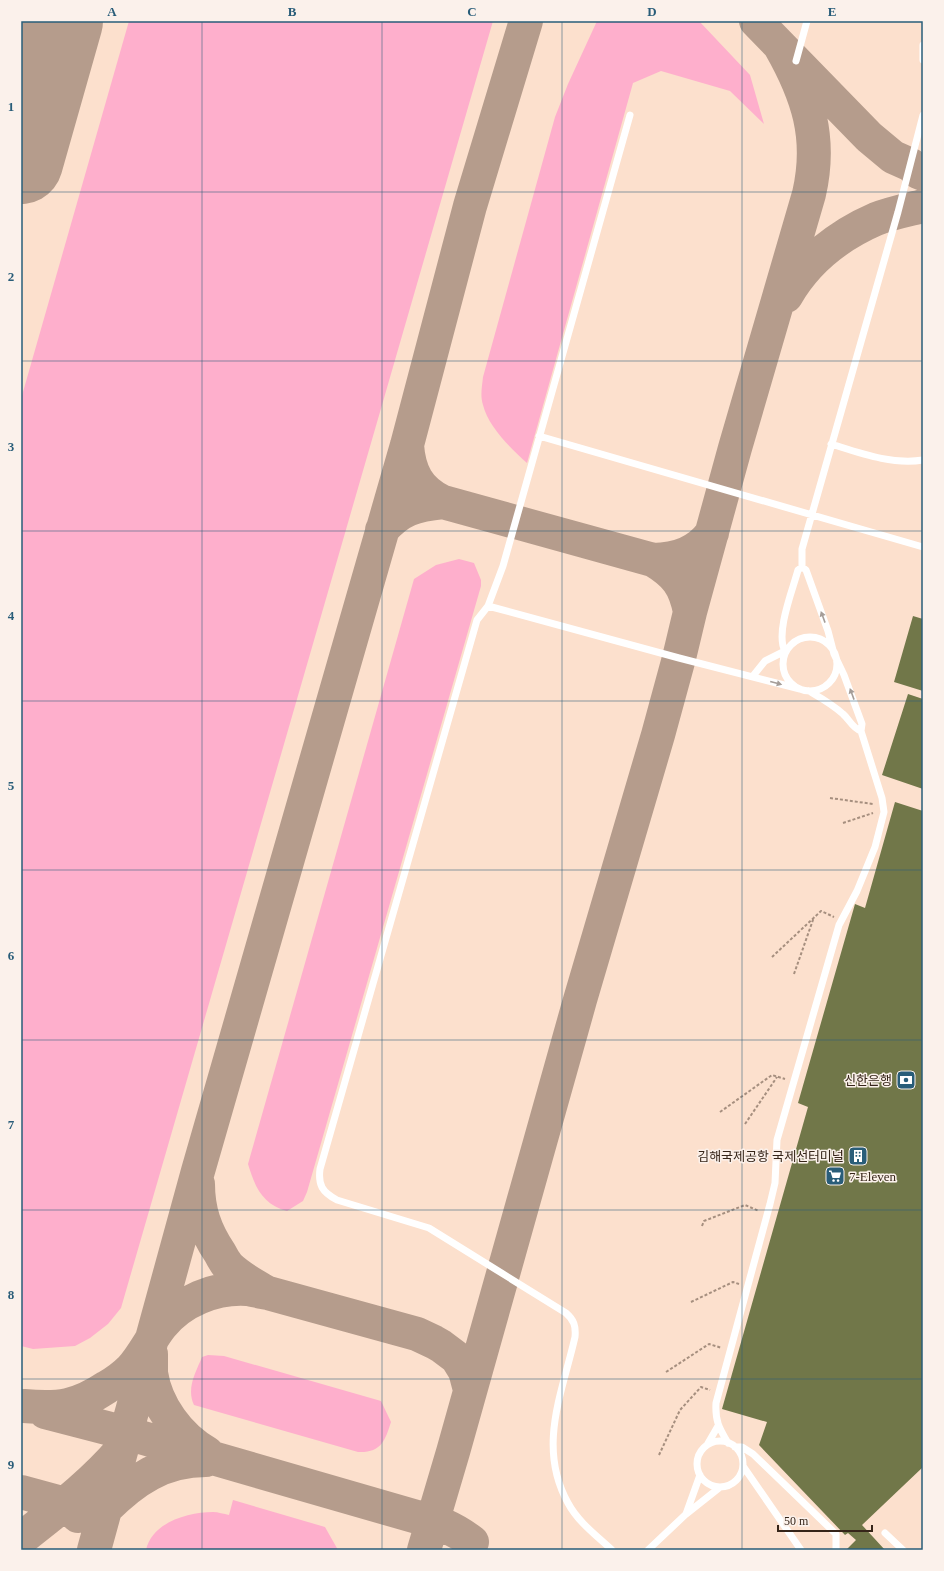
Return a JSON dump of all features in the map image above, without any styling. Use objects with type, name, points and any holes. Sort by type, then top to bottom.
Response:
[{"type":"lane","points":[[796,61],[807,21]]},
{"type":"lane","points":[[923,45],[923,60]]},
{"type":"lane","points":[[612,1550],[576,1515],[568,1504],[555,1470],[552,1449],[554,1419],[575,1337],[576,1328],[571,1318],[566,1313],[429,1228],[328,1196],[322,1188],[319,1178],[320,1169],[477,620],[488,606],[503,566],[630,115]]},
{"type":"lane","points":[[785,651],[782,646],[782,634],[798,570],[802,567],[802,549],[898,212],[923,115]]},
{"type":"lane","points":[[539,436],[923,547]]},
{"type":"lane","points":[[831,444],[885,459],[903,462],[923,460]]},
{"type":"lane","points":[[728,1443],[718,1426],[715,1415],[716,1403],[775,1183],[777,1140],[839,925],[857,891],[875,847],[884,812],[882,798],[861,732],[862,724],[844,675],[834,654],[828,631],[806,570],[802,567]]},
{"type":"lane","points":[[488,606],[679,658],[809,691],[828,701],[845,716],[855,729],[861,732]]},
{"type":"lane","points":[[800,689],[789,681],[783,669],[782,660],[785,651],[798,639],[811,637],[824,640],[831,646],[837,662],[836,671],[826,686],[818,690],[809,691]]},
{"type":"lane","points":[[753,676],[765,661],[785,651]]},
{"type":"lane","points":[[718,1426],[706,1446],[700,1452],[697,1468],[704,1481],[711,1486],[719,1488]]},
{"type":"lane","points":[[648,1550],[686,1515],[719,1488],[733,1484],[742,1473],[743,1459],[735,1447],[720,1441],[706,1446]]},
{"type":"lane","points":[[735,1447],[742,1447],[753,1454],[836,1534],[836,1550]]},
{"type":"lane","points":[[743,1466],[801,1550]]},
{"type":"lane","points":[[686,1515],[700,1475]]},
{"type":"lane","points":[[885,1533],[903,1550]]},
{"type":"path","points":[[830,798],[879,805]]},
{"type":"path","points":[[842,823],[879,812]]},
{"type":"path","points":[[772,957],[821,911],[835,918]]},
{"type":"path","points":[[794,974],[815,916]]},
{"type":"path","points":[[720,1112],[772,1075],[790,1081]]},
{"type":"path","points":[[745,1124],[777,1077]]},
{"type":"path","points":[[702,1226],[704,1221],[746,1205],[764,1213]]},
{"type":"path","points":[[691,1302],[733,1282],[741,1284]]},
{"type":"path","points":[[666,1372],[709,1344],[724,1348]]},
{"type":"path","points":[[658,1455],[680,1410],[701,1387],[713,1391]]},
{"type":"shaded area","points":[[129,21],[493,21],[121,1308],[108,1324],[90,1338],[75,1346],[33,1349],[21,1346],[21,399]]},
{"type":"shaded area","points":[[597,21],[699,21],[750,75],[764,124],[730,91],[661,71],[633,83],[527,463],[507,444],[490,421],[482,402],[483,377],[555,117],[568,84]]},
{"type":"shaded area","points":[[459,559],[474,563],[481,580],[481,586],[307,1192],[303,1201],[287,1211],[271,1204],[261,1194],[248,1164],[414,579],[436,565]]},
{"type":"shaded area","points":[[208,1355],[224,1356],[381,1401],[391,1422],[387,1435],[377,1448],[366,1452],[358,1452],[194,1405],[191,1386],[202,1357]]},
{"type":"shaded area","points":[[233,1500],[325,1527],[338,1550],[146,1550],[150,1540],[156,1532],[173,1520],[203,1512],[229,1515]]},
{"type":"building","points":[[913,616],[923,619],[923,691],[894,682]]},
{"type":"building","points":[[908,694],[923,699],[923,789],[882,775]]},
{"type":"building","name":"김해국제공항 국제선터미널","points":[[895,802],[923,811],[923,1467],[862,1525],[885,1550],[846,1550],[856,1540],[848,1533],[845,1535],[759,1445],[767,1422],[722,1409],[808,1107],[798,1103],[855,904],[865,908]]},
{"type":"taxiway","points":[[94,1550],[198,1171],[407,445],[470,206],[526,21]]},
{"type":"taxiway","points":[[756,21],[869,137],[893,157],[911,165],[918,172],[923,174]]},
{"type":"taxiway","points":[[424,1550],[580,1000],[658,735],[735,448],[809,194],[813,174],[814,154],[810,117],[798,82],[780,46]]},
{"type":"taxiway","points":[[786,296],[803,271],[825,250],[849,233],[876,219],[923,206]]},
{"type":"taxiway","points":[[382,530],[395,517],[409,509],[443,502],[427,492],[416,479],[410,464],[407,445]]},
{"type":"taxiway","points":[[443,502],[653,560]]},
{"type":"taxiway","points":[[690,612],[685,594],[678,581],[668,570],[653,560],[671,558],[686,554],[700,546],[712,533]]},
{"type":"taxiway","points":[[198,1184],[199,1203],[203,1220],[210,1237],[228,1266],[237,1274],[266,1292]]},
{"type":"taxiway","points":[[24,1406],[58,1407],[77,1403],[96,1394],[117,1381],[131,1369],[161,1326],[178,1309],[211,1293],[235,1289],[247,1289],[268,1293],[417,1334],[441,1346],[457,1358],[465,1371],[470,1390]]},
{"type":"taxiway","points":[[151,1354],[151,1373],[158,1397],[164,1409],[178,1429],[207,1453]]},
{"type":"taxiway","points":[[45,1412],[126,1433],[439,1523],[453,1529],[472,1542]]},
{"type":"taxiway","points":[[21,1539],[86,1486],[121,1450]]},
{"type":"taxiway","points":[[105,1509],[127,1489],[150,1474],[176,1464],[206,1460]]},
{"type":"taxiway","points":[[21,1492],[65,1504],[78,1516]]},
{"type":"runway","points":[[21,162],[61,21]]},
{"type":"place","name":"신한은행","points":[[906,1080]]},
{"type":"place","name":"김해국제공항 국제선터미널","points":[[858,1156]]},
{"type":"place","name":"7-Eleven","points":[[835,1176]]}]
